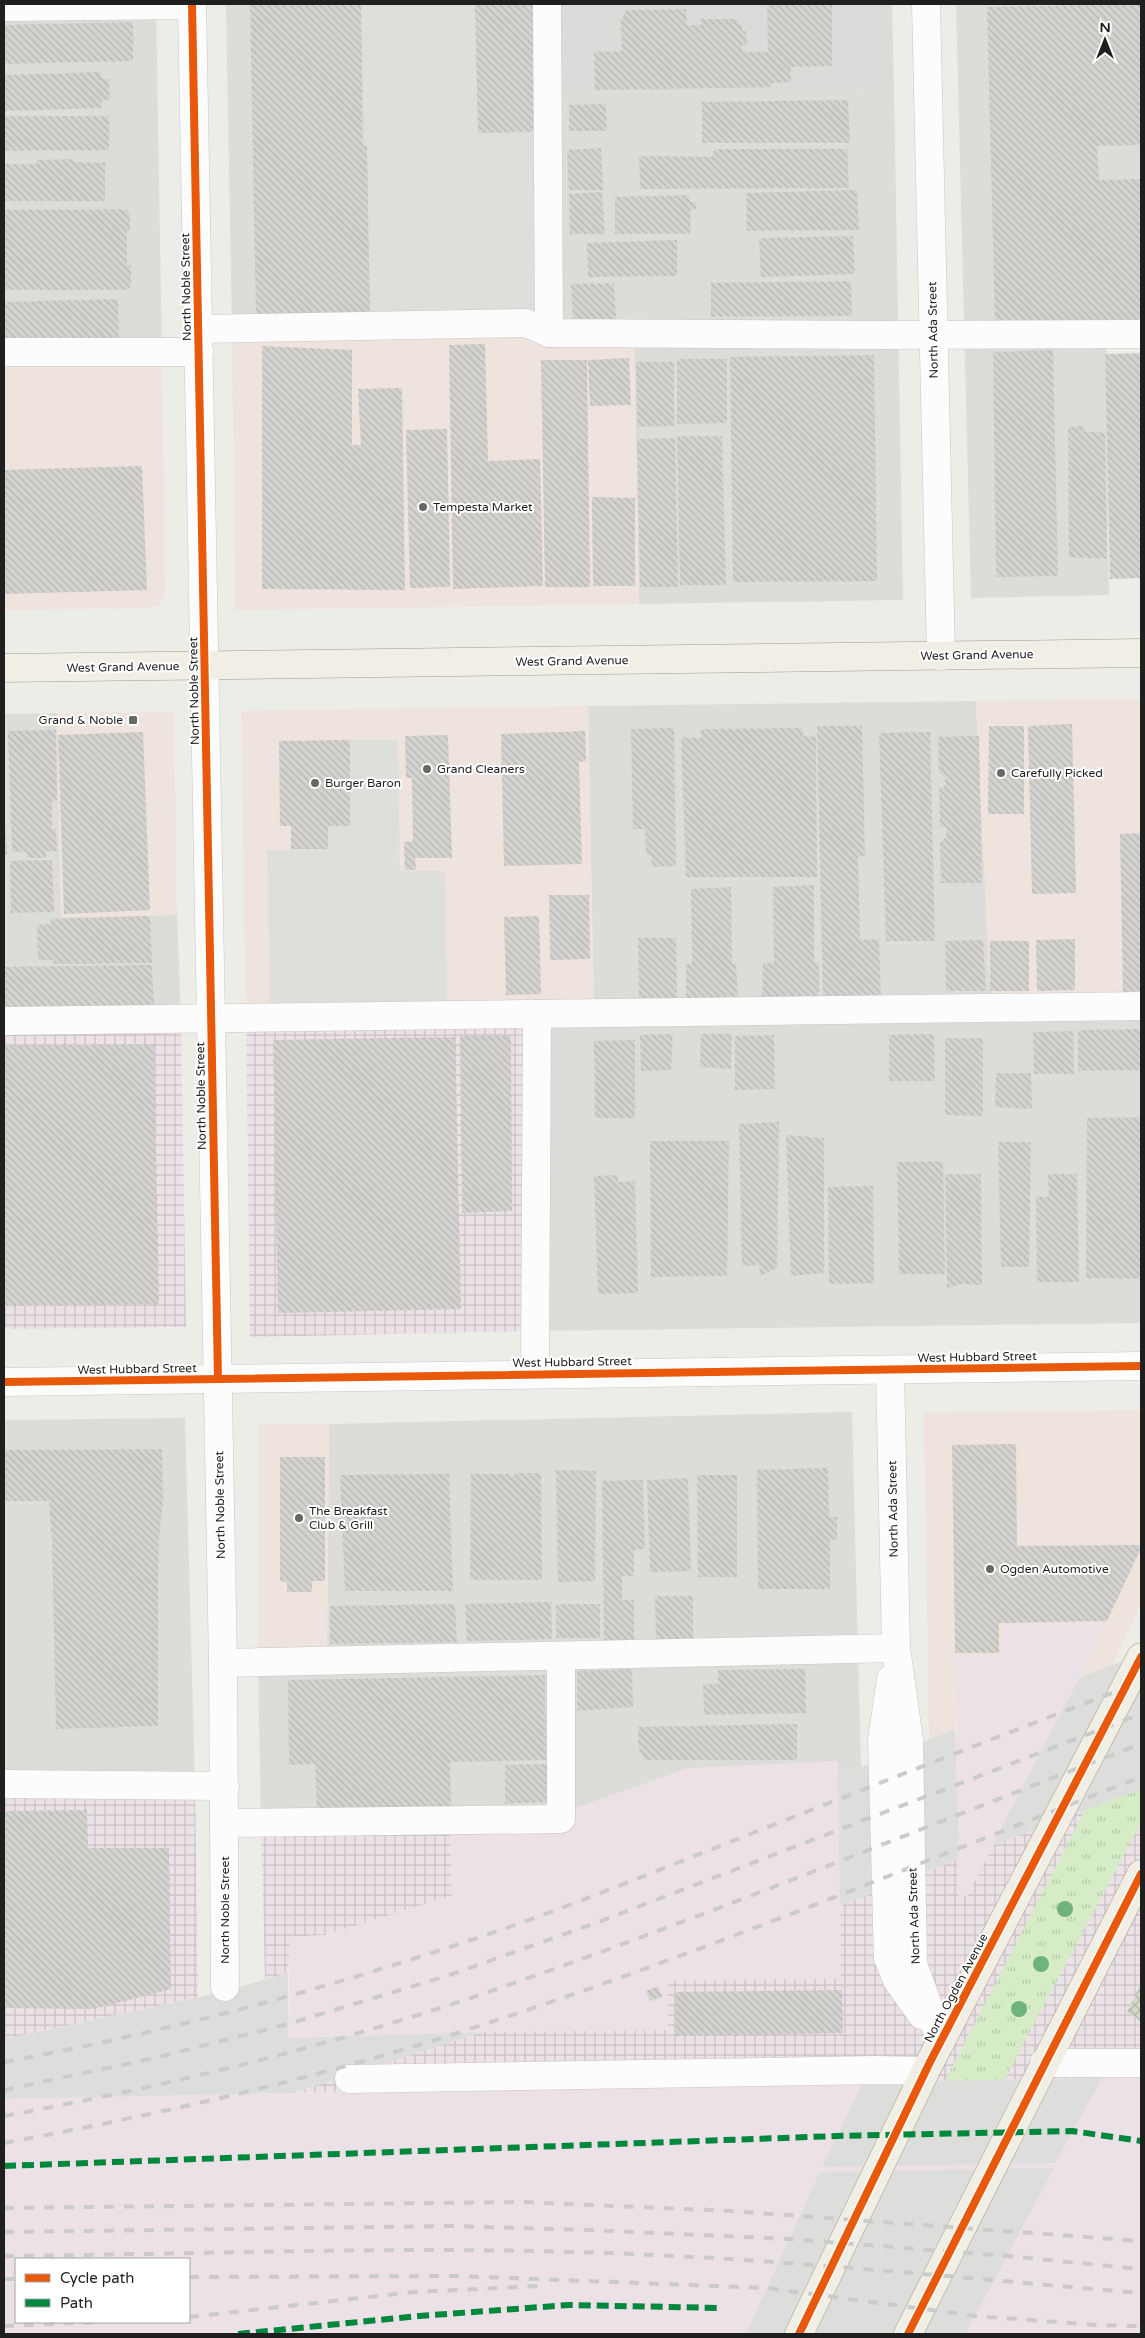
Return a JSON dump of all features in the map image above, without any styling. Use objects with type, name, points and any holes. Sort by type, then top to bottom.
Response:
[{"type":"main road","name":"West Grand Avenue","points":[[4,668],[1141,653]]},
{"type":"main road","name":"North Ogden Avenue","points":[[799,2334],[940,2041],[1141,1657]]},
{"type":"main road","points":[[908,2334],[1141,1874]]},
{"type":"street","points":[[4,7],[192,4]]},
{"type":"street","name":"North Noble Street","points":[[192,4],[224,1663],[225,1987]]},
{"type":"street","points":[[547,4],[549,333]]},
{"type":"street","name":"North Ada Street","points":[[926,4],[941,656]]},
{"type":"street","points":[[4,352],[526,323],[549,333],[1141,334]]},
{"type":"street","points":[[4,1022],[1141,1006]]},
{"type":"street","points":[[535,1374],[537,1014]]},
{"type":"street","name":"West Hubbard Street","points":[[4,1382],[1141,1366]]},
{"type":"street","name":"North Ada Street","points":[[890,1370],[896,1648],[882,1740],[888,1958],[897,1980],[940,2041]]},
{"type":"street","points":[[224,1663],[896,1648]]},
{"type":"street","points":[[225,1823],[561,1819],[561,1656]]},
{"type":"street","points":[[4,1784],[225,1786]]},
{"type":"street","points":[[1044,2063],[1141,2062]]},
{"type":"street","points":[[349,2079],[876,2070],[925,2071]]},
{"type":"shaded area","points":[[4,4],[156,4],[162,356],[4,358]]},
{"type":"shaded area","points":[[226,4],[547,4],[548,93],[894,89],[903,600],[639,604],[634,334],[232,329]]},
{"type":"shaded area","points":[[361,4],[475,4],[478,133],[536,132],[534,312],[370,316]]},
{"type":"shaded area","points":[[892,4],[894,89],[548,93],[547,5]]},
{"type":"shaded area","points":[[956,4],[1141,4],[1141,334],[1106,334],[1109,595],[971,598]]},
{"type":"shaded area","points":[[232,329],[634,334],[639,604],[235,610]]},
{"type":"shaded area","points":[[162,356],[165,591],[160,605],[148,608],[4,610],[4,358]]},
{"type":"shaded area","points":[[1141,699],[1141,1006],[991,1008],[976,701]]},
{"type":"shaded area","points":[[976,701],[991,1008],[1141,1006],[1141,1323],[535,1331],[537,1014],[594,1013],[588,706]]},
{"type":"shaded area","points":[[588,706],[594,1013],[246,1017],[241,711]]},
{"type":"shaded area","points":[[174,712],[177,915],[61,917],[57,713]]},
{"type":"shaded area","points":[[57,713],[61,917],[177,915],[181,1019],[4,1021],[4,714]]},
{"type":"shaded area","points":[[350,740],[398,740],[400,871],[445,871],[447,1001],[270,1003],[267,850],[328,849],[328,826],[350,826]]},
{"type":"shaded area","points":[[537,1014],[535,1331],[250,1337],[246,1017]]},
{"type":"shaded area","points":[[181,1019],[186,1327],[4,1329],[4,1022]]},
{"type":"shaded area","points":[[1141,1410],[1141,1604],[1112,1666],[1079,1678],[1104,1624],[1001,1656],[955,1656],[955,1729],[929,1740],[924,1413]]},
{"type":"shaded area","points":[[852,1412],[861,1768],[838,1777],[838,1762],[575,1827],[450,1830],[261,1823],[258,1662],[327,1661],[329,1424]]},
{"type":"shaded area","points":[[185,1418],[195,1786],[4,1784],[4,1420]]},
{"type":"shaded area","points":[[258,1424],[329,1424],[327,1661],[258,1662]]},
{"type":"shaded area","points":[[1104,1623],[1079,1678],[968,1895],[962,1897],[958,1895],[955,1656],[1001,1656],[1002,1625]]},
{"type":"shaded area","points":[[838,1761],[841,1978],[668,1981],[668,2030],[484,2032],[288,2038],[290,1937],[325,1935],[452,1896],[450,1830],[575,1827],[575,1808],[688,1768]]},
{"type":"shaded area","points":[[4,1784],[195,1786],[198,1997],[4,2039]]},
{"type":"shaded area","points":[[1141,1789],[1141,2077],[292,2093],[484,2032],[668,2030],[668,1981],[840,1978],[840,1906],[959,1859],[958,1894],[962,1897],[968,1895],[992,1846]]},
{"type":"shaded area","points":[[450,1821],[452,1896],[325,1935],[291,1937],[288,1973],[265,1979],[261,1823]]},
{"type":"shaded area","points":[[1141,1984],[1141,2022],[1127,2012]]},
{"type":"shaded area","points":[[1141,2077],[1141,2334],[4,2334],[4,2099]]},
{"type":"green space","points":[[1141,1789],[1141,1823],[1004,2080],[945,2081],[1085,1810]]},
{"type":"pier","points":[[1141,1654],[1141,1789],[992,1846],[1079,1678]]},
{"type":"pier","points":[[955,1729],[959,1859],[840,1906],[838,1777]]},
{"type":"pier","points":[[288,1973],[288,2038],[484,2032],[292,2093],[4,2099],[4,2039],[214,1994]]},
{"type":"pier","points":[[1102,2078],[1055,2163],[822,2167],[863,2082]]},
{"type":"pier","points":[[1054,2168],[965,2334],[746,2334],[820,2172]]},
{"type":"building","points":[[250,4],[361,4],[363,146],[367,146],[370,316],[256,318]]},
{"type":"building","points":[[475,4],[534,4],[536,132],[478,133]]},
{"type":"building","points":[[767,4],[832,4],[832,66],[791,67],[791,82],[772,83],[772,87],[595,90],[594,52],[622,51],[621,21],[626,10],[686,9],[687,25],[701,25],[701,19],[737,19],[737,24],[742,24],[742,31],[746,31],[747,45],[742,45],[742,52],[768,52]]},
{"type":"building","points":[[1141,4],[1141,145],[1097,146],[1099,180],[1141,179],[1141,320],[995,323],[987,7]]},
{"type":"building","points":[[133,22],[133,61],[4,64],[4,25]]},
{"type":"building","points":[[101,72],[102,79],[109,79],[110,100],[102,100],[102,108],[4,111],[4,75]]},
{"type":"building","points":[[848,100],[850,143],[702,143],[702,102]]},
{"type":"building","points":[[606,104],[607,131],[569,131],[569,105]]},
{"type":"building","points":[[4,116],[109,116],[109,150],[4,151]]},
{"type":"building","points":[[601,148],[603,190],[569,190],[567,150]]},
{"type":"building","points":[[715,149],[847,149],[849,188],[640,189],[639,156],[712,157]]},
{"type":"building","points":[[73,159],[73,162],[105,163],[105,201],[4,201],[4,164],[37,164],[37,160]]},
{"type":"building","points":[[857,190],[859,230],[747,231],[746,193]]},
{"type":"building","points":[[602,192],[605,234],[570,234],[569,194]]},
{"type":"building","points":[[689,195],[690,202],[696,202],[697,209],[691,209],[690,234],[615,234],[615,197]]},
{"type":"building","points":[[126,209],[130,214],[130,231],[127,231],[127,265],[131,265],[131,286],[128,290],[4,290],[4,210]]},
{"type":"building","points":[[853,236],[855,274],[761,277],[759,238]]},
{"type":"building","points":[[677,240],[677,276],[588,277],[587,243]]},
{"type":"building","points":[[851,281],[852,316],[711,317],[711,283]]},
{"type":"building","points":[[614,283],[616,319],[573,322],[571,284]]},
{"type":"building","points":[[118,299],[119,339],[4,342],[4,302]]},
{"type":"building","points":[[485,344],[488,461],[540,459],[543,586],[453,589],[449,345]]},
{"type":"building","points":[[262,346],[352,350],[352,445],[361,445],[358,389],[402,388],[405,590],[262,589]]},
{"type":"building","points":[[1053,350],[1058,576],[996,577],[993,352]]},
{"type":"building","points":[[1141,353],[1141,578],[1110,579],[1105,354]]},
{"type":"building","points":[[874,355],[877,581],[733,582],[730,357]]},
{"type":"building","points":[[629,358],[631,405],[590,406],[588,360]]},
{"type":"building","points":[[677,359],[727,359],[727,423],[677,424]]},
{"type":"building","points":[[541,360],[587,360],[590,587],[545,587]]},
{"type":"building","points":[[636,362],[674,362],[674,426],[637,427]]},
{"type":"building","points":[[1084,426],[1083,431],[1105,433],[1107,559],[1069,557],[1068,427]]},
{"type":"building","points":[[447,429],[450,587],[410,588],[406,430]]},
{"type":"building","points":[[677,436],[722,436],[726,585],[680,585]]},
{"type":"building","points":[[675,438],[678,587],[640,587],[637,439]]},
{"type":"building","points":[[142,466],[147,590],[4,594],[4,470]]},
{"type":"building","points":[[592,497],[635,498],[635,586],[593,586]]},
{"type":"building","points":[[1072,724],[1076,893],[1032,894],[1028,726]]},
{"type":"building","points":[[817,726],[862,726],[865,856],[858,856],[860,940],[879,939],[881,999],[823,1000]]},
{"type":"building","points":[[989,726],[1024,726],[1024,814],[988,814]]},
{"type":"building","points":[[674,728],[676,866],[652,867],[651,855],[646,855],[645,829],[633,829],[631,729]]},
{"type":"building","points":[[802,728],[803,736],[816,737],[817,877],[686,877],[681,737],[701,738],[701,729]]},
{"type":"building","points":[[56,730],[57,800],[52,801],[52,829],[56,829],[57,851],[46,851],[46,858],[27,858],[27,852],[12,852],[8,731]]},
{"type":"building","points":[[585,731],[586,761],[579,762],[582,864],[504,866],[501,734]]},
{"type":"building","points":[[143,732],[150,910],[64,914],[58,735]]},
{"type":"building","points":[[930,732],[935,941],[886,941],[879,733]]},
{"type":"building","points":[[448,735],[452,858],[415,858],[416,870],[405,870],[404,842],[413,841],[412,778],[406,778],[405,736]]},
{"type":"building","points":[[979,736],[982,883],[941,883],[940,843],[946,837],[946,827],[940,827],[939,789],[945,786],[945,778],[939,773],[938,737]]},
{"type":"building","name":"Burger Baron","points":[[350,740],[350,826],[328,826],[328,849],[291,849],[291,826],[280,826],[279,741]]},
{"type":"building","points":[[4,805],[7,855],[4,855]]},
{"type":"building","points":[[1141,833],[1141,991],[1123,992],[1120,834]]},
{"type":"building","points":[[52,860],[54,912],[11,913],[10,861]]},
{"type":"building","points":[[814,885],[814,962],[819,962],[819,998],[762,998],[763,963],[774,963],[773,887]]},
{"type":"building","points":[[731,887],[732,964],[736,963],[738,1000],[686,1001],[686,965],[692,963],[691,889]]},
{"type":"building","points":[[549,895],[589,895],[590,959],[550,960]]},
{"type":"building","points":[[150,916],[152,963],[54,964],[53,960],[38,960],[37,925],[51,924],[51,919]]},
{"type":"building","points":[[539,916],[541,994],[506,995],[504,917]]},
{"type":"building","points":[[638,938],[676,938],[677,998],[639,998]]},
{"type":"building","points":[[1075,939],[1075,990],[1037,991],[1036,940]]},
{"type":"building","points":[[983,940],[986,991],[946,991],[945,941]]},
{"type":"building","points":[[990,941],[1029,941],[1029,991],[990,991]]},
{"type":"building","points":[[152,965],[154,1009],[4,1009],[4,967]]},
{"type":"building","points":[[1141,1029],[1141,1070],[1078,1071],[1078,1030]]},
{"type":"building","points":[[1073,1031],[1074,1074],[1034,1074],[1033,1032]]},
{"type":"building","points":[[673,1034],[671,1070],[641,1071],[640,1035]]},
{"type":"building","points":[[701,1034],[732,1034],[731,1069],[700,1067]]},
{"type":"building","points":[[934,1034],[935,1081],[889,1081],[889,1035]]},
{"type":"building","points":[[774,1035],[775,1089],[735,1090],[735,1036]]},
{"type":"building","points":[[460,1036],[511,1036],[512,1211],[462,1213]]},
{"type":"building","points":[[455,1037],[461,1309],[278,1313],[273,1040]]},
{"type":"building","points":[[945,1038],[983,1038],[983,1116],[945,1115]]},
{"type":"building","points":[[635,1040],[635,1118],[595,1118],[594,1041]]},
{"type":"building","points":[[154,1044],[159,1304],[4,1306],[4,1046]]},
{"type":"building","points":[[996,1073],[1031,1073],[1032,1109],[995,1107]]},
{"type":"building","points":[[1141,1117],[1141,1279],[1086,1278],[1087,1118]]},
{"type":"building","points":[[779,1122],[777,1268],[760,1276],[759,1265],[742,1266],[739,1124]]},
{"type":"building","points":[[786,1135],[824,1138],[824,1273],[791,1276]]},
{"type":"building","points":[[650,1141],[729,1141],[727,1276],[651,1277]]},
{"type":"building","points":[[998,1142],[1031,1142],[1029,1267],[1001,1267]]},
{"type":"building","points":[[943,1161],[945,1274],[899,1274],[897,1162]]},
{"type":"building","points":[[945,1174],[981,1174],[982,1285],[961,1284],[947,1288]]},
{"type":"building","points":[[1048,1174],[1077,1174],[1079,1282],[1037,1282],[1036,1197],[1049,1197]]},
{"type":"building","points":[[618,1175],[618,1182],[635,1181],[638,1293],[598,1294],[594,1176]]},
{"type":"building","points":[[873,1186],[874,1283],[829,1284],[828,1187]]},
{"type":"building","points":[[1016,1444],[1017,1546],[1141,1545],[1141,1548],[1107,1621],[999,1623],[999,1653],[955,1653],[952,1445]]},
{"type":"building","points":[[162,1449],[163,1499],[159,1540],[158,1587],[158,1726],[56,1729],[52,1542],[49,1501],[4,1501],[4,1450]]},
{"type":"building","points":[[280,1457],[325,1457],[325,1581],[312,1581],[312,1592],[287,1592],[287,1582],[280,1581]]},
{"type":"building","points":[[828,1468],[829,1517],[837,1517],[837,1540],[830,1540],[830,1589],[758,1589],[757,1470]]},
{"type":"building","points":[[556,1470],[596,1471],[595,1581],[558,1582]]},
{"type":"building","points":[[516,1473],[541,1473],[542,1580],[470,1580],[471,1474],[508,1474],[511,1478]]},
{"type":"building","points":[[449,1474],[453,1591],[345,1591],[340,1475]]},
{"type":"building","points":[[697,1475],[737,1475],[737,1577],[698,1577]]},
{"type":"building","points":[[688,1478],[691,1571],[650,1572],[647,1480]]},
{"type":"building","points":[[643,1480],[645,1549],[634,1550],[634,1576],[622,1576],[622,1600],[634,1600],[634,1641],[604,1642],[602,1481]]},
{"type":"building","points":[[655,1596],[693,1596],[693,1643],[656,1643]]},
{"type":"building","points":[[551,1602],[552,1639],[467,1641],[465,1604]]},
{"type":"building","points":[[455,1604],[457,1642],[330,1644],[330,1606]]},
{"type":"building","points":[[556,1604],[600,1604],[600,1638],[556,1638]]},
{"type":"building","points":[[632,1669],[633,1707],[577,1711],[577,1671]]},
{"type":"building","points":[[805,1669],[806,1713],[704,1715],[703,1684],[718,1684],[718,1670]]},
{"type":"building","points":[[545,1675],[546,1760],[450,1762],[451,1806],[317,1809],[315,1764],[289,1765],[288,1680]]},
{"type":"building","points":[[797,1724],[797,1760],[646,1760],[640,1752],[638,1743],[638,1727]]},
{"type":"building","points":[[547,1764],[548,1802],[505,1804],[505,1765]]},
{"type":"building","points":[[87,1810],[88,1848],[169,1848],[171,1989],[94,2009],[4,2008],[4,1811]]},
{"type":"building","points":[[658,1986],[662,1997],[650,2001],[646,1991]]},
{"type":"building","points":[[842,1990],[843,2033],[676,2036],[676,1992]]},
{"type":"railway","points":[[4,2062],[119,2039],[234,2011],[347,1979],[459,1944],[596,1895],[1141,1682]]},
{"type":"railway","points":[[4,2090],[155,2058],[288,2024],[450,1975],[601,1921],[1141,1714]]},
{"type":"railway","points":[[4,2116],[128,2091],[251,2062],[374,2029],[434,2010],[657,1931],[1141,1744]]},
{"type":"railway","points":[[4,2143],[118,2121],[230,2096],[343,2067],[454,2034],[628,1975],[714,1943],[1141,1777]]},
{"type":"railway","points":[[4,2208],[522,2202],[731,2211],[1141,2241]]},
{"type":"railway","points":[[4,2232],[452,2226],[590,2230],[790,2239],[1007,2256],[1141,2269]]},
{"type":"railway","points":[[4,2256],[397,2250],[555,2251],[760,2261],[1141,2293]]},
{"type":"railway","points":[[190,2277],[459,2276],[767,2288],[975,2316],[1096,2325],[1141,2326]]},
{"type":"railway","points":[[4,2279],[15,2279]]},
{"type":"railway","points":[[190,2317],[414,2292],[540,2286]]},
{"type":"railway","points":[[4,2326],[75,2323]]},
{"type":"marked path","points":[[4,2166],[837,2136],[1072,2131],[1141,2141]]},
{"type":"marked path","points":[[238,2334],[419,2316],[569,2305],[721,2308]]},
{"type":"cycle path","points":[[192,4],[218,1379]]},
{"type":"cycle path","points":[[4,1382],[1141,1366]]},
{"type":"cycle path","points":[[799,2334],[930,2062],[1141,1657]]},
{"type":"cycle path","points":[[908,2334],[1141,1874]]},
{"type":"place","name":"Tempesta Market","points":[[423,507]]},
{"type":"place","name":"Grand & Noble","points":[[133,720]]},
{"type":"place","name":"Grand Cleaners","points":[[427,769]]},
{"type":"place","name":"Carefully Picked","points":[[1001,773]]},
{"type":"place","name":"Burger Baron","points":[[315,783]]},
{"type":"place","name":"The Breakfast Club & Grill","points":[[299,1518]]},
{"type":"place","name":"Ogden Automotive","points":[[990,1569]]}]
